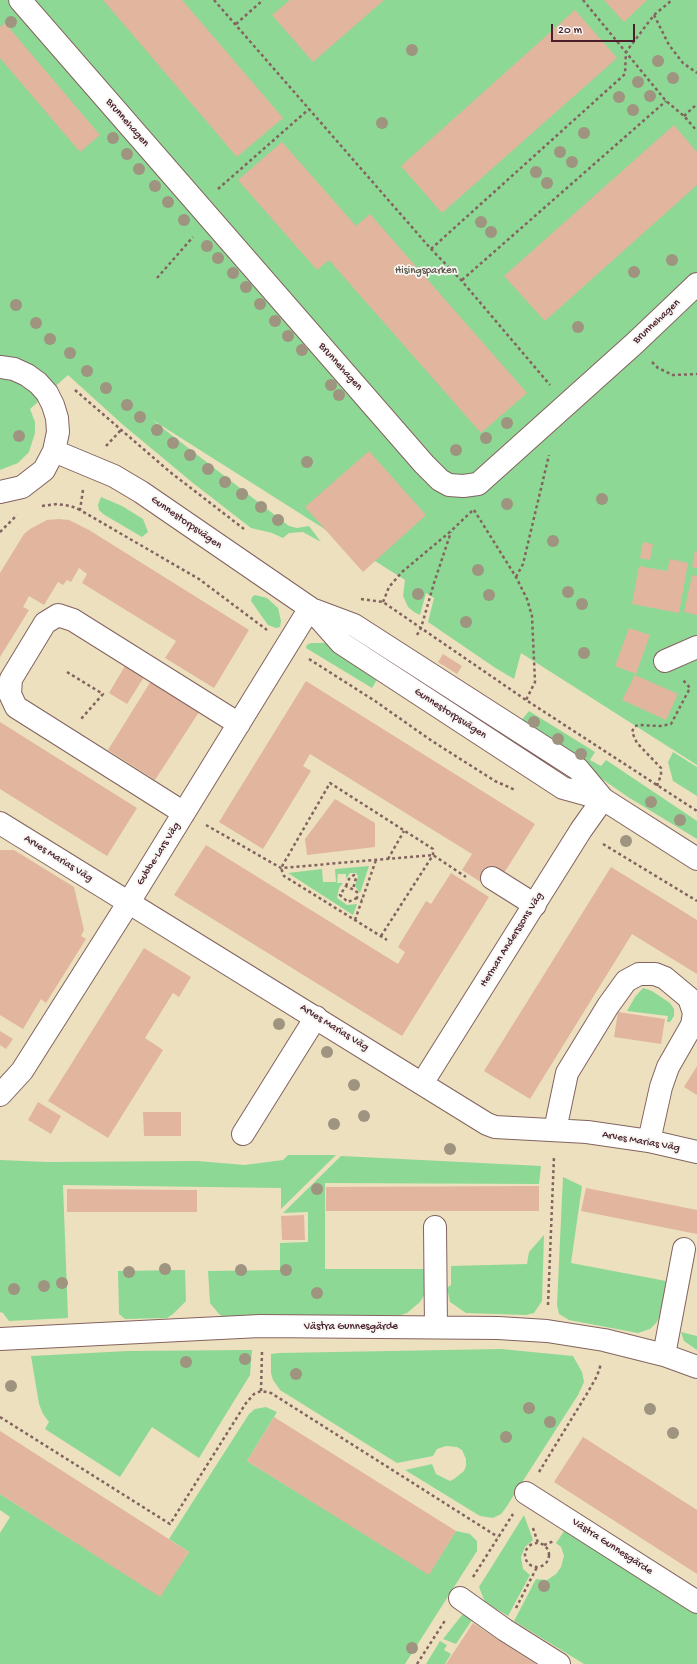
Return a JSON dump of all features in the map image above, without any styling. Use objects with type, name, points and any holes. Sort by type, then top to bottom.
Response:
[{"type":"street","name":"Brunnehagen","points":[[20,0],[424,464],[440,480],[449,485],[463,486],[478,484],[697,284]]},
{"type":"street","points":[[0,367],[14,369],[26,375],[38,383],[47,393],[57,418],[58,432],[54,451],[44,470],[22,487],[0,492]]},
{"type":"street","name":"Gunnestorpsvägen","points":[[54,451],[114,476],[141,492],[310,608],[354,625],[578,769],[603,799],[697,859]]},
{"type":"street","name":"Gubbe-Lars Väg","points":[[0,1095],[22,1072],[58,999],[80,964],[129,902],[310,608]]},
{"type":"street","points":[[184,813],[16,707],[10,694],[11,680],[45,623],[58,616],[73,620],[239,724]]},
{"type":"street","points":[[665,660],[697,647]]},
{"type":"street","name":"Herman Anderssons Väg","points":[[423,1082],[581,830],[603,799]]},
{"type":"street","name":"Arves Marias Väg","points":[[2,828],[129,902],[491,1125],[587,1132],[649,1141],[697,1152]]},
{"type":"street","points":[[492,878],[535,905]]},
{"type":"street","points":[[554,1130],[567,1073],[608,1006],[626,981],[639,974],[654,974],[665,978],[689,998],[694,1013],[692,1024],[668,1067],[661,1087],[649,1141]]},
{"type":"street","points":[[242,1134],[316,1017]]},
{"type":"street","points":[[435,1227],[436,1327]]},
{"type":"street","points":[[664,1355],[684,1249]]},
{"type":"street","name":"Västra Gunnesgärde","points":[[0,1339],[260,1326],[436,1327],[547,1331],[604,1340],[664,1355],[697,1367]]},
{"type":"street","name":"Västra Gunnesgärde","points":[[526,1493],[697,1602]]},
{"type":"street","points":[[460,1598],[505,1630],[559,1664]]},
{"type":"path","points":[[214,0],[431,249],[461,280],[566,404]]},
{"type":"path","points":[[236,24],[263,0]]},
{"type":"path","points":[[584,0],[666,101],[684,116],[697,131]]},
{"type":"path","points":[[431,249],[625,74],[626,52],[654,15],[672,0]]},
{"type":"path","points":[[654,15],[669,45],[683,63],[697,73]]},
{"type":"path","points":[[461,280],[666,101]]},
{"type":"path","points":[[684,116],[697,104]]},
{"type":"path","points":[[157,278],[200,229],[199,206],[309,109]]},
{"type":"path","points":[[649,359],[658,368],[672,375],[697,374]]},
{"type":"path","points":[[71,386],[170,472],[248,532]]},
{"type":"path","points":[[516,578],[523,564],[551,447]]},
{"type":"path","points":[[463,486],[474,510],[516,578],[527,599],[532,616],[535,682],[526,700]]},
{"type":"path","points":[[36,506],[57,504],[71,506],[80,510]]},
{"type":"path","points":[[383,602],[389,586],[402,572],[451,532],[474,510]]},
{"type":"path","points":[[0,532],[21,512]]},
{"type":"path","points":[[421,628],[434,582],[451,532]]},
{"type":"path","points":[[353,597],[383,602],[526,700],[697,811]]},
{"type":"path","points":[[657,786],[661,776],[661,768],[636,743],[632,732],[634,727],[638,725],[660,726],[671,724],[690,688],[665,660]]},
{"type":"path","points":[[65,738],[103,694],[67,672]]},
{"type":"path","points":[[281,868],[330,783],[433,849],[433,855],[381,936]]},
{"type":"path","points":[[184,813],[281,868],[433,855],[460,872]]},
{"type":"path","points":[[388,859],[404,830]]},
{"type":"path","points":[[355,920],[376,860]]},
{"type":"path","points":[[281,868],[284,876],[387,940]]},
{"type":"path","points":[[353,889],[356,878],[354,875],[349,879],[346,886],[342,890],[341,898],[348,902],[357,898],[362,900]]},
{"type":"path","points":[[346,886],[357,892],[357,898]]},
{"type":"path","points":[[547,1331],[554,1130]]},
{"type":"path","points":[[261,1392],[262,1346]]},
{"type":"path","points":[[0,1417],[170,1524],[246,1403],[254,1394],[261,1392],[280,1398],[498,1537]]},
{"type":"path","points":[[505,1630],[537,1567],[544,1565],[549,1555],[546,1547],[538,1543],[530,1545],[525,1555],[530,1565],[537,1567]]},
{"type":"green space","name":"Hisingsparken","points":[[0,0],[697,0],[697,765],[521,653],[514,679],[494,667],[428,622],[434,598],[426,593],[420,615],[414,612],[408,607],[403,596],[405,580],[151,419],[289,526],[297,528],[309,526],[321,542],[303,532],[289,533],[283,538],[272,533],[251,528],[193,483],[122,424],[68,375],[30,409],[35,422],[35,433],[29,452],[18,463],[0,470]]},
{"type":"green space","points":[[101,497],[122,506],[143,519],[148,532],[142,537],[103,514],[99,510],[98,505]]},
{"type":"green space","points":[[255,595],[267,598],[278,608],[281,621],[280,627],[276,628],[268,625],[251,601],[252,597]]},
{"type":"green space","points":[[311,643],[327,643],[379,676],[372,688],[306,648],[307,645]]},
{"type":"green space","points":[[529,711],[595,752],[590,760],[601,766],[606,760],[697,821],[697,839],[628,797],[520,722]]},
{"type":"green space","points":[[673,752],[697,767],[697,796],[673,781],[668,762]]},
{"type":"green space","points":[[369,866],[360,893],[355,886],[358,876],[356,873],[350,873],[346,879],[346,874],[338,874],[337,883],[343,883],[339,888],[337,898],[347,905],[357,904],[353,915],[288,873],[322,869],[323,882],[336,882],[335,869]]},
{"type":"green space","points":[[643,988],[652,991],[670,1003],[674,1009],[674,1016],[670,1022],[667,1022],[668,1016],[627,1011],[635,997]]},
{"type":"green space","points":[[288,1155],[336,1155],[281,1209],[281,1188],[63,1185],[68,1318],[9,1321],[3,1313],[0,1312],[0,1160],[47,1162],[197,1161],[245,1165],[283,1160]]},
{"type":"green space","points":[[341,1156],[541,1166],[539,1184],[325,1183],[325,1269],[425,1269],[425,1294],[420,1302],[407,1313],[401,1315],[236,1318],[225,1318],[219,1314],[210,1303],[208,1271],[280,1270],[280,1243],[308,1242],[308,1212],[283,1213]]},
{"type":"green space","points":[[563,1177],[582,1186],[571,1263],[666,1281],[662,1309],[657,1322],[650,1329],[638,1333],[569,1320],[559,1314],[557,1305]]},
{"type":"green space","points":[[544,1235],[542,1301],[534,1313],[526,1315],[466,1313],[450,1302],[447,1288],[451,1285],[451,1266],[527,1264],[529,1252]]},
{"type":"green space","points":[[185,1270],[186,1301],[167,1318],[125,1319],[119,1314],[118,1271]]},
{"type":"green space","points":[[681,1332],[697,1336],[697,1350],[684,1341]]},
{"type":"green space","points":[[501,1349],[573,1356],[582,1372],[584,1382],[578,1395],[505,1509],[501,1514],[493,1518],[480,1516],[405,1470],[432,1464],[436,1474],[450,1481],[464,1471],[466,1466],[466,1459],[462,1450],[457,1447],[446,1446],[437,1449],[433,1456],[397,1463],[280,1390],[273,1380],[271,1373],[271,1354],[279,1353]]},
{"type":"green space","points":[[252,1350],[250,1375],[199,1458],[152,1427],[120,1477],[45,1429],[49,1422],[43,1414],[39,1404],[31,1356],[128,1351]]},
{"type":"green space","points":[[266,1407],[277,1412],[247,1461],[429,1574],[456,1531],[470,1534],[477,1541],[477,1551],[405,1664],[0,1664],[0,1533],[10,1517],[0,1510],[0,1494],[160,1596],[189,1552],[169,1539],[249,1414],[255,1409]]},
{"type":"green space","points":[[524,1515],[533,1540],[525,1547],[521,1557],[523,1569],[530,1575],[508,1616],[485,1602],[479,1587]]},
{"type":"green space","points":[[567,1527],[697,1609],[697,1664],[584,1664],[514,1621],[536,1579],[547,1580],[556,1574],[561,1567],[564,1556],[561,1547],[556,1543]]},
{"type":"green space","points":[[462,1615],[466,1615],[503,1640],[472,1620],[456,1644],[443,1639]]},
{"type":"green space","points":[[440,1641],[447,1645],[444,1650],[451,1654],[445,1664],[426,1664]]},
{"type":"building","points":[[103,0],[182,0],[283,118],[237,157]]},
{"type":"building","points":[[290,0],[384,0],[313,62],[272,15]]},
{"type":"building","points":[[604,0],[647,0],[624,22]]},
{"type":"building","points":[[575,10],[617,58],[442,213],[401,166]]},
{"type":"building","points":[[5,23],[100,135],[80,152],[0,58],[0,27]]},
{"type":"building","points":[[674,125],[697,152],[697,185],[545,321],[504,276]]},
{"type":"building","points":[[282,142],[356,226],[370,214],[527,393],[481,433],[329,260],[317,270],[238,180]]},
{"type":"building","points":[[369,451],[426,515],[363,572],[305,507]]},
{"type":"building","points":[[47,520],[69,520],[89,530],[249,630],[214,688],[165,658],[176,641],[82,583],[87,574],[79,568],[71,582],[67,580],[63,585],[58,582],[44,605],[29,596],[23,607],[29,610],[0,657],[0,573],[24,534]]},
{"type":"building","points":[[643,542],[653,544],[650,560],[640,558]]},
{"type":"building","points":[[695,551],[697,551],[697,568],[692,567]]},
{"type":"building","points":[[670,559],[688,563],[679,613],[632,604],[639,566],[667,571]]},
{"type":"building","points":[[692,575],[697,576],[697,615],[684,612]]},
{"type":"building","points":[[629,628],[650,635],[636,674],[615,666]]},
{"type":"building","points":[[443,654],[462,666],[457,674],[438,662]]},
{"type":"building","points":[[125,666],[144,677],[127,704],[109,693]]},
{"type":"building","points":[[635,675],[678,694],[666,720],[622,700]]},
{"type":"building","points":[[151,681],[199,712],[155,780],[108,750]]},
{"type":"building","points":[[306,681],[535,824],[504,873],[487,886],[462,870],[472,854],[310,754],[303,766],[311,771],[263,849],[219,822]]},
{"type":"building","points":[[0,722],[137,808],[107,856],[0,789]]},
{"type":"building","points":[[335,799],[375,823],[375,847],[307,855],[305,839]]},
{"type":"building","points":[[206,845],[398,964],[405,952],[398,947],[426,901],[431,904],[451,873],[489,897],[402,1036],[174,895]]},
{"type":"building","points":[[0,850],[14,850],[74,887],[84,930],[81,936],[86,939],[46,1003],[41,999],[23,1029],[0,1015]]},
{"type":"building","points":[[611,867],[697,920],[697,974],[632,934],[530,1099],[484,1071]]},
{"type":"building","points":[[144,948],[191,977],[179,997],[173,993],[145,1038],[163,1050],[108,1138],[48,1101]]},
{"type":"building","points":[[618,1012],[665,1019],[661,1044],[614,1037]]},
{"type":"building","points":[[0,1031],[13,1039],[6,1049],[0,1045]]},
{"type":"building","points":[[697,1066],[697,1095],[684,1087]]},
{"type":"building","points":[[38,1102],[61,1116],[51,1134],[28,1120]]},
{"type":"building","points":[[143,1112],[181,1112],[181,1136],[144,1136]]},
{"type":"building","points":[[539,1186],[539,1211],[326,1211],[326,1187]]},
{"type":"building","points":[[586,1188],[697,1210],[697,1234],[581,1211]]},
{"type":"building","points":[[67,1189],[197,1190],[197,1212],[67,1212]]},
{"type":"building","points":[[304,1215],[305,1240],[282,1240],[281,1216]]},
{"type":"building","points":[[274,1417],[456,1531],[429,1575],[247,1461]]},
{"type":"building","points":[[0,1431],[189,1552],[160,1597],[0,1494]]},
{"type":"building","points":[[583,1437],[697,1510],[697,1574],[554,1482]]},
{"type":"building","points":[[473,1623],[501,1642],[536,1664],[446,1664]]}]
